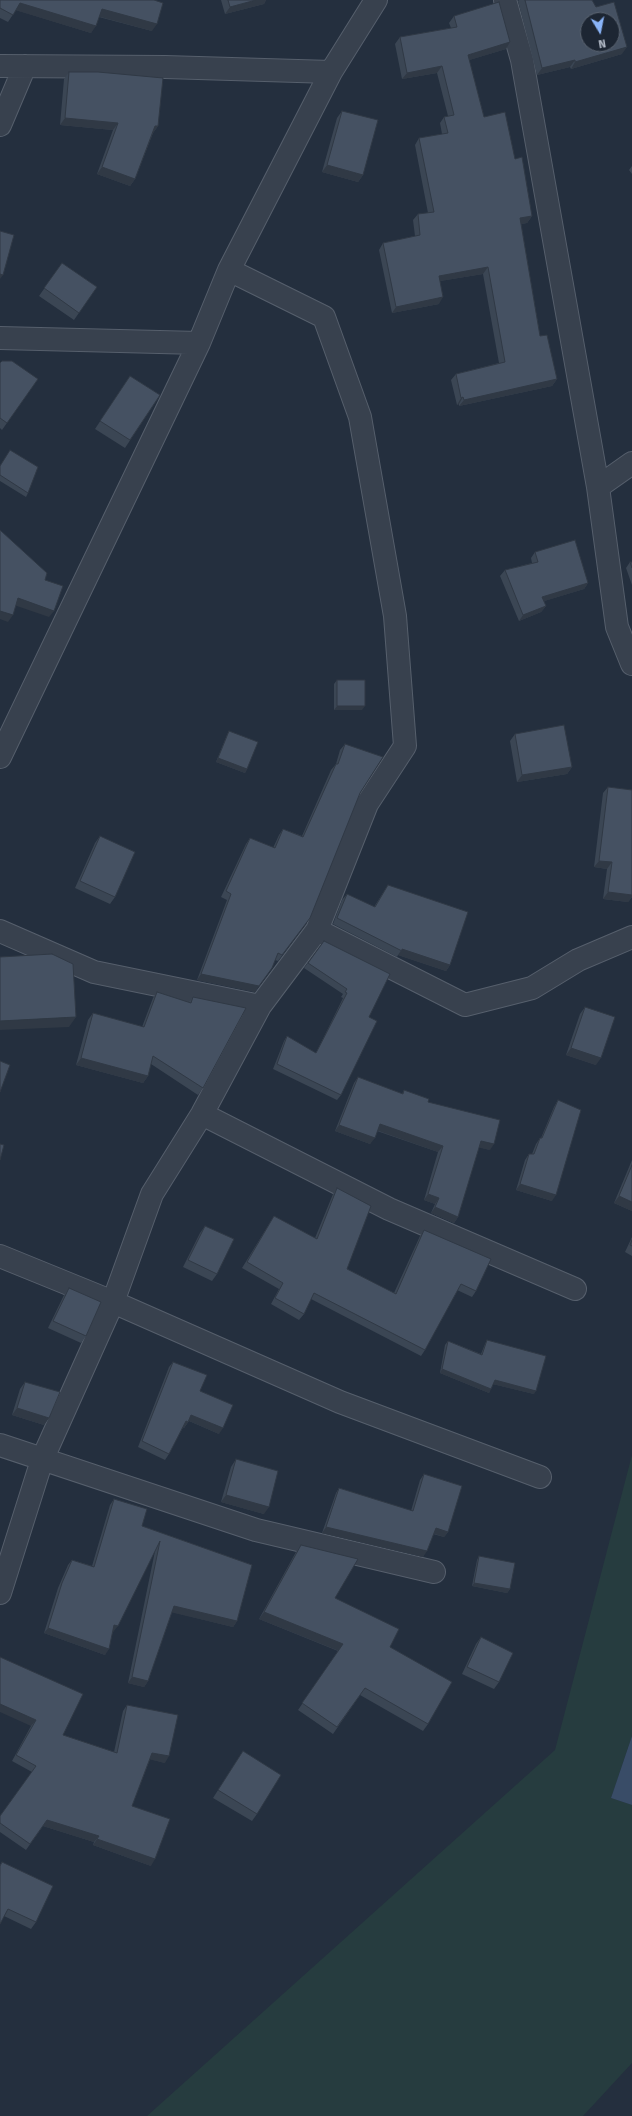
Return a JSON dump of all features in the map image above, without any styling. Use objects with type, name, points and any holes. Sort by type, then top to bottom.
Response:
[{"type":"street","points":[[0,757],[199,343],[229,270],[331,72],[376,0]]},
{"type":"street","points":[[505,0],[522,60],[598,487],[617,627],[632,664]]},
{"type":"street","points":[[0,66],[165,67],[331,72]]},
{"type":"street","points":[[0,125],[25,66]]},
{"type":"street","points":[[0,1593],[42,1460],[112,1302],[152,1194],[202,1114],[260,1006],[317,930],[367,804],[405,746],[395,616],[360,417],[324,317],[229,270]]},
{"type":"street","points":[[0,338],[199,343]]},
{"type":"street","points":[[598,487],[632,463]]},
{"type":"street","points":[[317,930],[465,1005],[532,988],[578,960],[632,936]]},
{"type":"street","points":[[0,931],[94,972],[260,1006]]},
{"type":"street","points":[[202,1114],[389,1209],[574,1289]]},
{"type":"street","points":[[0,1256],[112,1302],[340,1402],[540,1477]]},
{"type":"street","points":[[0,1445],[256,1530],[434,1572]]},
{"type":"green space","points":[[632,1455],[632,1736],[611,1798],[632,1805],[632,2063],[583,2116],[147,2116],[555,1750]]},
{"type":"water","points":[[632,1736],[632,1805],[611,1798]]},
{"type":"building","points":[[0,0],[154,0],[163,3],[157,24],[102,9],[96,26],[20,3],[13,15],[0,8]]},
{"type":"building","points":[[228,0],[256,0],[230,7]]},
{"type":"building","points":[[525,0],[592,0],[596,7],[614,2],[617,12],[580,12],[580,52],[610,52],[575,62],[575,60],[542,68]]},
{"type":"building","points":[[499,2],[510,42],[468,55],[484,117],[505,112],[515,159],[522,157],[532,216],[520,218],[540,336],[547,335],[557,379],[464,400],[463,397],[461,398],[456,374],[505,362],[488,267],[439,276],[443,297],[396,307],[383,243],[420,235],[418,214],[434,212],[419,138],[448,133],[444,117],[454,115],[442,66],[407,73],[400,37],[457,27],[454,16]]},
{"type":"building","points":[[620,23],[627,47],[620,49]]},
{"type":"building","points":[[69,72],[98,72],[163,78],[158,126],[155,126],[135,179],[102,167],[118,123],[65,118]]},
{"type":"building","points":[[342,111],[378,120],[363,175],[327,165]]},
{"type":"building","points":[[0,231],[14,235],[3,275],[0,274]]},
{"type":"building","points":[[62,263],[97,287],[79,313],[44,288]]},
{"type":"building","points":[[2,361],[12,361],[38,379],[7,423],[0,418],[0,363]]},
{"type":"building","points":[[130,376],[160,395],[130,440],[100,421]]},
{"type":"building","points":[[10,450],[38,467],[28,493],[0,475],[0,466]]},
{"type":"building","points":[[0,530],[47,573],[45,580],[63,586],[54,611],[18,598],[13,615],[0,611]]},
{"type":"building","points":[[575,540],[588,583],[542,597],[546,606],[523,615],[505,570],[538,562],[535,552]]},
{"type":"building","points":[[337,680],[365,680],[365,706],[337,706]]},
{"type":"building","points":[[564,725],[572,767],[522,775],[515,734]]},
{"type":"building","points":[[229,731],[258,742],[247,769],[218,758]]},
{"type":"building","points":[[345,744],[383,757],[360,793],[310,918],[282,955],[278,953],[272,968],[259,986],[201,974],[231,894],[226,891],[250,838],[275,848],[283,829],[303,837],[336,764],[338,764]]},
{"type":"building","points":[[608,787],[632,790],[632,895],[608,892],[612,862],[599,861]]},
{"type":"building","points":[[100,836],[135,852],[115,897],[80,881]]},
{"type":"building","points":[[388,885],[468,912],[450,965],[402,949],[402,951],[337,918],[347,894],[375,907]]},
{"type":"building","points":[[324,941],[390,974],[369,1017],[377,1021],[341,1095],[277,1064],[287,1036],[316,1053],[347,993],[345,992],[347,989],[308,963]]},
{"type":"building","points":[[52,954],[73,964],[76,1017],[0,1021],[0,957]]},
{"type":"building","points":[[157,992],[191,1003],[193,997],[246,1008],[203,1088],[153,1056],[148,1076],[81,1058],[93,1013],[144,1027]]},
{"type":"building","points":[[585,1007],[615,1017],[601,1058],[571,1048]]},
{"type":"building","points":[[0,1061],[10,1065],[0,1092]]},
{"type":"building","points":[[358,1077],[403,1094],[404,1090],[429,1099],[428,1102],[500,1120],[494,1144],[481,1141],[458,1217],[435,1207],[439,1198],[428,1194],[443,1146],[380,1124],[375,1138],[339,1125]]},
{"type":"building","points":[[558,1100],[581,1110],[556,1195],[520,1184],[529,1154],[534,1154]]},
{"type":"building","points":[[0,1144],[4,1145],[0,1160]]},
{"type":"building","points":[[632,1165],[632,1202],[619,1196]]},
{"type":"building","points":[[337,1188],[371,1206],[347,1269],[396,1294],[424,1230],[491,1259],[476,1291],[461,1284],[425,1350],[314,1293],[304,1314],[275,1298],[283,1283],[247,1262],[274,1216],[317,1239]]},
{"type":"building","points":[[205,1226],[234,1239],[217,1274],[188,1260]]},
{"type":"building","points":[[69,1288],[101,1302],[86,1336],[53,1321]]},
{"type":"building","points":[[487,1340],[546,1356],[536,1391],[495,1380],[491,1389],[442,1369],[448,1341],[482,1355]]},
{"type":"building","points":[[173,1362],[207,1375],[200,1391],[233,1405],[223,1428],[191,1415],[188,1422],[186,1421],[169,1454],[142,1441]]},
{"type":"building","points":[[25,1382],[60,1392],[49,1418],[17,1408]]},
{"type":"building","points":[[236,1459],[278,1471],[269,1507],[226,1495]]},
{"type":"building","points":[[424,1474],[462,1486],[448,1532],[436,1528],[427,1551],[326,1527],[339,1488],[413,1511]]},
{"type":"building","points":[[114,1499],[147,1509],[142,1526],[252,1565],[237,1621],[174,1606],[148,1681],[132,1677],[160,1541],[118,1626],[114,1625],[109,1649],[48,1628],[62,1583],[72,1560],[94,1567]]},
{"type":"building","points":[[301,1545],[358,1559],[335,1598],[399,1629],[390,1647],[452,1682],[428,1724],[365,1688],[337,1727],[302,1703],[343,1644],[264,1612]]},
{"type":"building","points":[[479,1556],[515,1563],[510,1589],[474,1583]]},
{"type":"building","points":[[481,1637],[513,1653],[499,1682],[467,1667]]},
{"type":"building","points":[[0,1657],[83,1694],[63,1735],[117,1753],[127,1705],[178,1715],[169,1756],[152,1753],[132,1806],[170,1819],[155,1859],[97,1839],[99,1836],[47,1820],[30,1844],[0,1823],[0,1816],[36,1766],[16,1755],[36,1720],[0,1704]]},
{"type":"building","points":[[243,1751],[281,1775],[257,1814],[218,1790]]},
{"type":"building","points":[[2,1862],[53,1886],[36,1922],[8,1909],[0,1924],[0,1866]]}]
